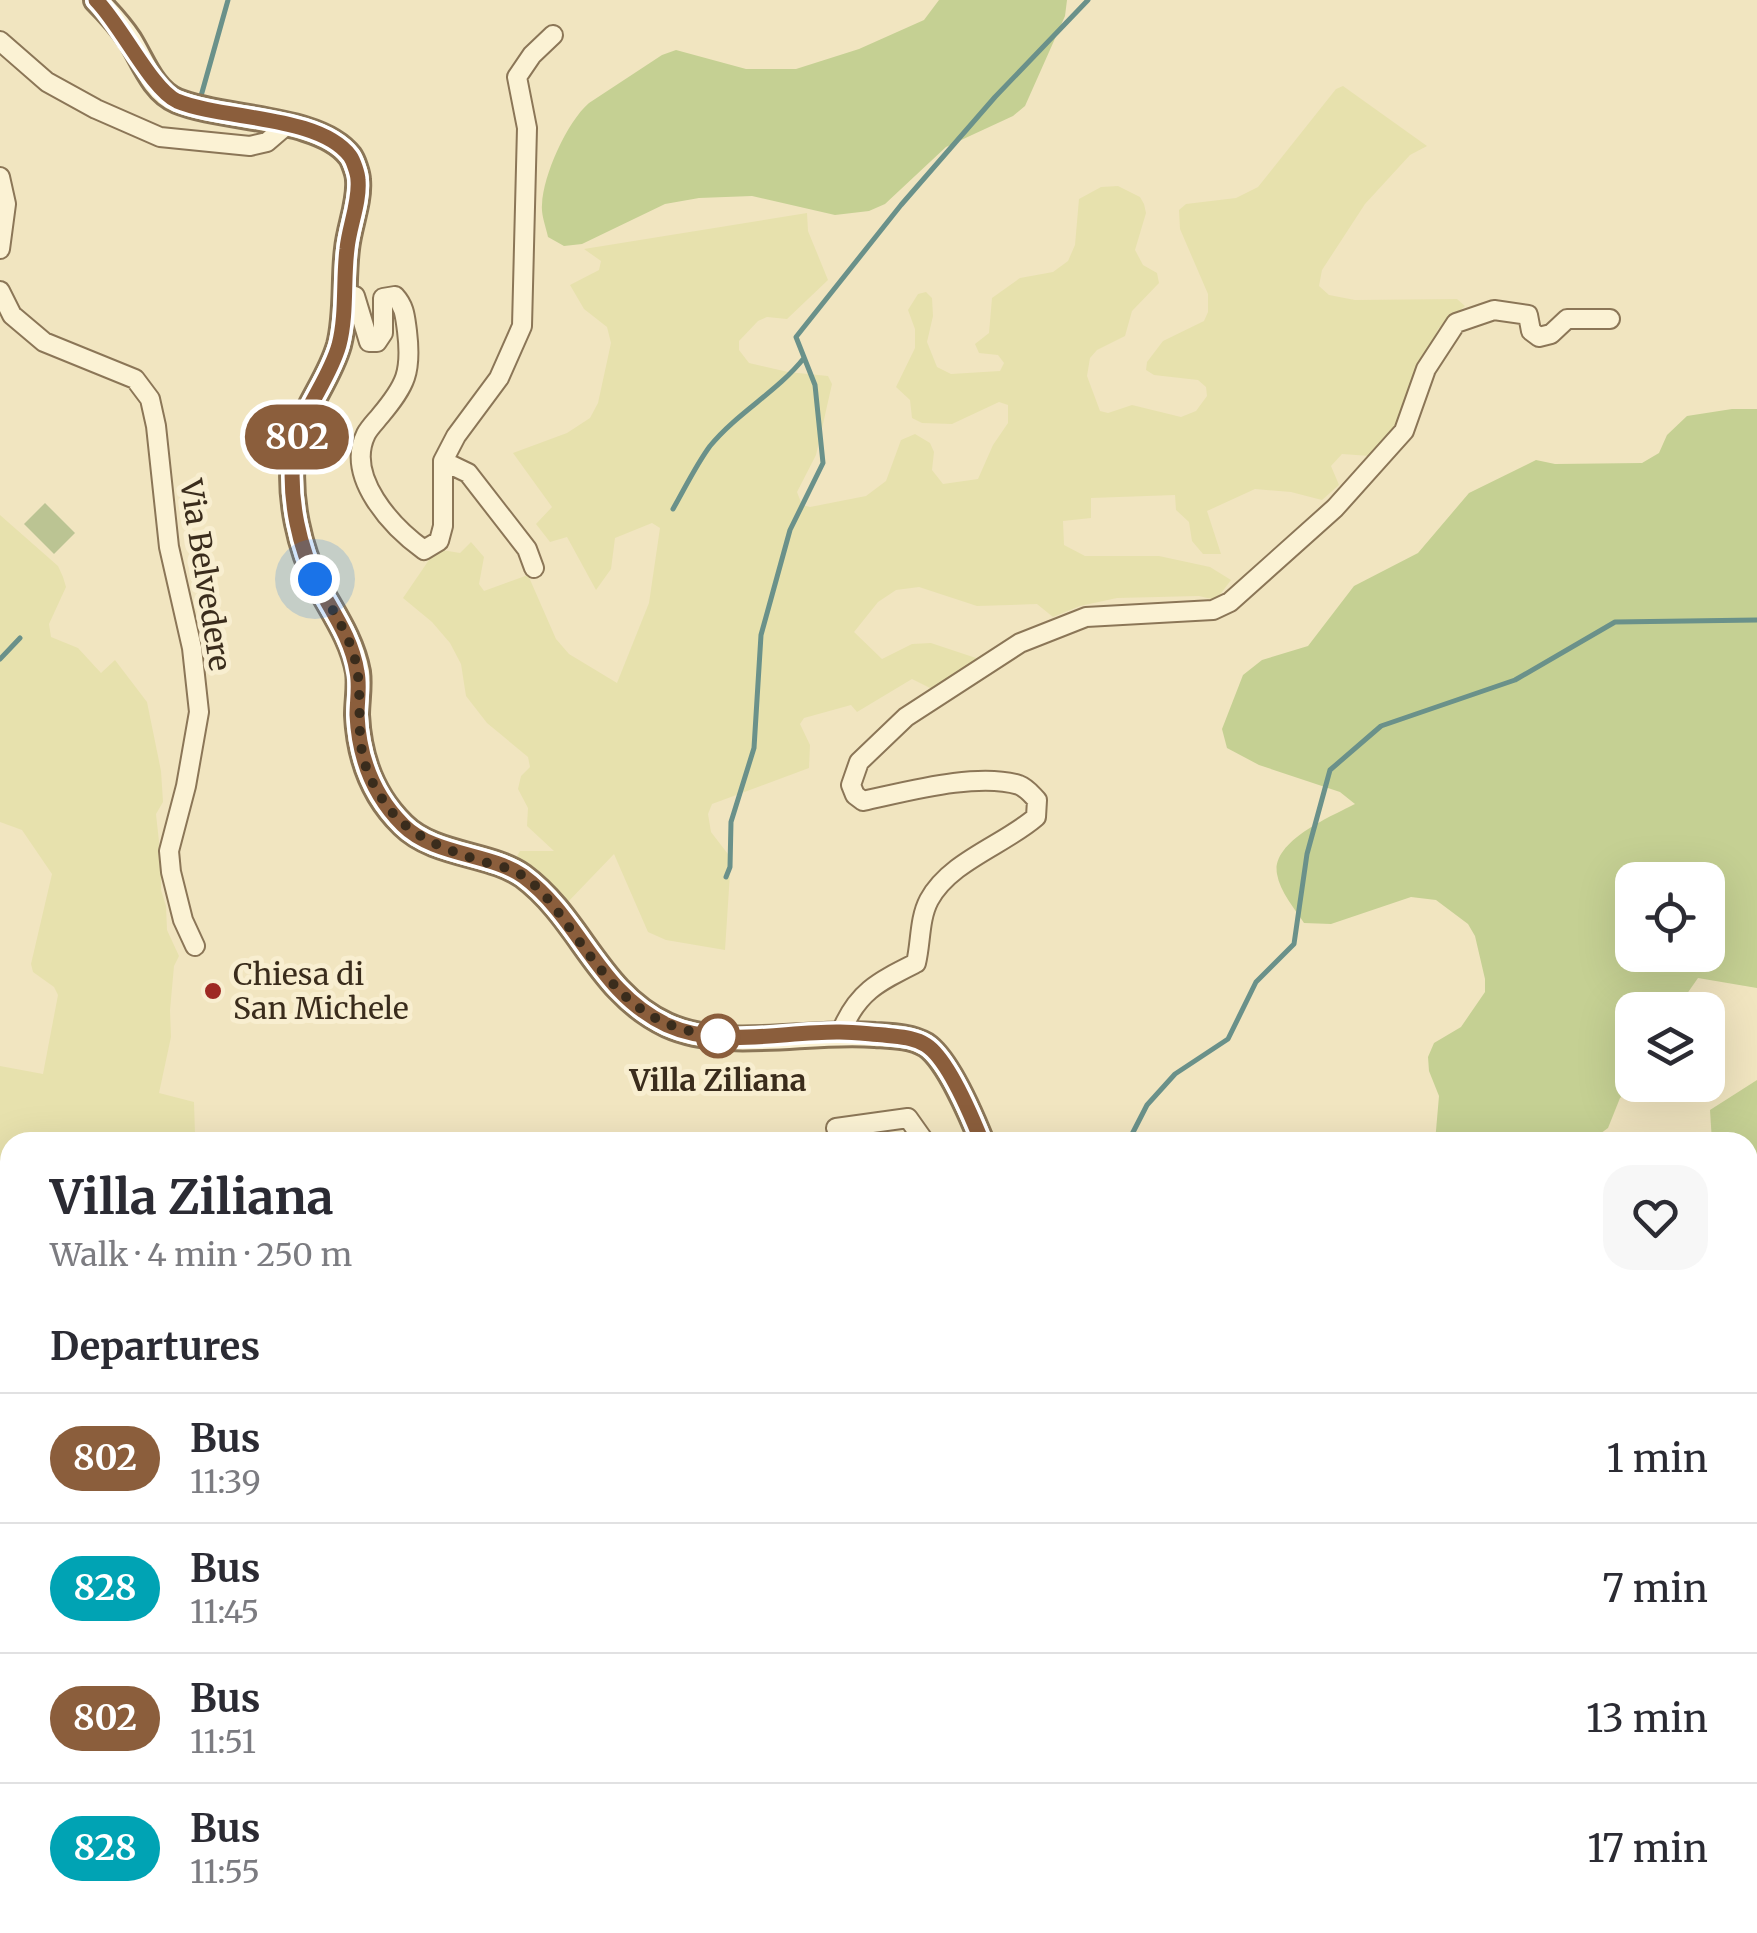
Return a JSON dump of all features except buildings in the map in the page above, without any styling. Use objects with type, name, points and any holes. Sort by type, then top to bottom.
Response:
[{"type":"street","points":[[96,0],[122,30],[156,84],[172,99],[202,109],[288,124],[331,139],[351,157],[358,180],[346,251],[339,345],[300,425],[293,458],[294,502],[302,544],[315,579],[350,640],[358,675],[360,748],[383,801],[406,829],[452,852],[518,872],[547,896],[607,980],[632,1004],[668,1025],[699,1036],[841,1032],[906,1038],[925,1044],[941,1059],[977,1132]]},
{"type":"street","points":[[345,293],[355,296],[369,342],[377,342],[383,334],[383,298],[395,296],[403,305],[410,352],[408,376],[366,434],[360,456],[368,488],[402,534],[424,550],[439,541],[443,526],[443,460],[456,436],[500,378],[522,326],[527,128],[517,78],[552,35]]},
{"type":"street","points":[[0,41],[47,82],[160,137],[250,146],[267,142],[288,124]]},
{"type":"street","points":[[0,177],[6,204],[0,249]]},
{"type":"street","name":"Via Belvedere","points":[[0,290],[12,315],[44,342],[135,378],[150,400],[168,547],[192,648],[199,712],[169,851],[183,920],[194,946]]},
{"type":"street","points":[[841,1032],[852,1004],[885,979],[916,963],[923,917],[930,898],[944,882],[1036,818],[1037,800],[1024,786],[1001,782],[953,784],[863,801],[854,795],[851,785],[859,762],[906,718],[1020,643],[1086,617],[1212,610],[1230,602],[1335,508],[1404,431],[1426,369],[1456,323],[1494,310],[1528,314],[1531,331],[1539,337],[1551,334],[1567,319],[1610,319]]},
{"type":"street","points":[[443,460],[468,473],[527,549],[534,568]]},
{"type":"street","points":[[836,1128],[908,1118],[918,1132]]},
{"type":"shaded area","points":[[1343,86],[1427,146],[1410,155],[1365,204],[1322,270],[1319,286],[1329,295],[1355,300],[1457,299],[1465,306],[1438,329],[1393,435],[1370,456],[1342,454],[1331,466],[1339,485],[1322,500],[1255,489],[1207,511],[1221,554],[1203,554],[1192,541],[1189,522],[1176,510],[1175,495],[1091,498],[1091,518],[1063,521],[1064,545],[1085,556],[1159,556],[1210,567],[1231,580],[1216,600],[1199,596],[1117,598],[1053,617],[1037,604],[977,606],[919,587],[896,590],[878,602],[854,632],[882,659],[912,644],[931,643],[979,659],[932,689],[912,679],[857,712],[851,705],[804,718],[800,724],[810,745],[809,768],[712,804],[708,814],[711,832],[731,858],[725,950],[666,940],[648,932],[614,854],[565,905],[546,880],[515,860],[520,851],[554,851],[527,826],[528,808],[518,789],[521,776],[530,767],[528,757],[487,723],[466,696],[461,664],[450,643],[403,598],[431,557],[442,550],[460,553],[471,542],[484,557],[479,584],[484,591],[528,575],[556,639],[569,654],[617,683],[649,603],[660,528],[652,523],[615,538],[611,569],[596,590],[567,537],[550,542],[536,524],[552,507],[513,453],[567,433],[590,418],[598,403],[611,343],[607,327],[584,309],[570,285],[599,270],[601,261],[584,249],[807,213],[808,231],[828,280],[787,319],[767,317],[758,321],[739,341],[739,350],[749,363],[828,376],[832,384],[816,455],[797,492],[802,505],[810,507],[866,496],[886,481],[901,440],[915,434],[930,443],[934,452],[932,470],[943,484],[978,479],[1008,423],[1008,405],[999,402],[952,424],[922,423],[912,418],[910,400],[896,387],[915,348],[915,329],[908,310],[918,294],[926,292],[932,298],[933,316],[927,342],[937,367],[951,374],[1000,371],[1004,363],[998,355],[979,353],[975,344],[989,333],[992,298],[1020,278],[1053,272],[1068,261],[1075,245],[1079,199],[1101,187],[1118,186],[1140,197],[1144,204],[1146,213],[1135,250],[1143,265],[1157,273],[1159,283],[1132,311],[1125,336],[1097,350],[1090,358],[1087,376],[1100,411],[1108,413],[1132,405],[1181,417],[1196,411],[1207,396],[1206,387],[1198,380],[1154,375],[1146,370],[1147,362],[1163,341],[1204,321],[1208,312],[1208,294],[1180,229],[1179,210],[1186,204],[1236,198],[1258,187],[1336,89]]},
{"type":"shaded area","points":[[0,515],[58,566],[63,577],[66,587],[49,624],[51,637],[78,648],[101,673],[115,660],[147,702],[161,771],[163,802],[156,814],[161,890],[167,930],[179,956],[174,966],[171,1037],[159,1093],[194,1102],[195,1132],[0,1132],[0,1066],[43,1074],[58,995],[54,987],[33,972],[31,964],[52,874],[22,830],[0,822]]},
{"type":"green space","points":[[939,0],[1067,0],[1065,16],[1025,106],[1013,116],[946,147],[885,204],[869,211],[835,215],[752,196],[699,198],[665,204],[582,244],[564,246],[548,237],[542,213],[543,193],[573,123],[589,103],[662,55],[676,50],[746,69],[796,69],[859,49],[924,20]]},
{"type":"green space","points":[[1757,409],[1757,988],[1698,978],[1688,992],[1615,992],[1615,1102],[1618,1102],[1603,1132],[1436,1132],[1439,1096],[1428,1057],[1434,1043],[1461,1027],[1485,992],[1475,936],[1468,924],[1436,900],[1411,897],[1331,924],[1304,923],[1281,887],[1278,862],[1283,851],[1305,831],[1355,804],[1340,792],[1259,765],[1227,748],[1222,729],[1243,675],[1262,660],[1308,646],[1354,586],[1418,553],[1469,493],[1536,460],[1555,464],[1642,463],[1659,453],[1667,435],[1687,416]]},
{"type":"green space","points":[[45,503],[75,533],[54,554],[24,524]]},
{"type":"green space","points":[[1757,1080],[1757,1132],[1711,1132],[1710,1110]]},
{"type":"waterway","points":[[201,96],[228,0]]},
{"type":"waterway","points":[[726,877],[730,867],[731,822],[754,748],[761,635],[790,530],[823,463],[815,385],[796,337],[901,205],[995,97],[1088,0]]},
{"type":"waterway","points":[[673,509],[710,446],[804,358]]},
{"type":"waterway","points":[[1133,1132],[1147,1105],[1175,1074],[1228,1039],[1256,982],[1294,944],[1307,854],[1330,770],[1381,726],[1515,680],[1615,622],[1757,620]]},
{"type":"waterway","points":[[0,659],[20,638]]},
{"type":"bus line","name":"802","points":[[96,0],[112,16],[156,84],[172,99],[202,109],[288,124],[331,139],[351,157],[358,180],[346,251],[339,345],[300,425],[293,458],[294,502],[302,544],[315,579],[350,640],[358,675],[360,748],[383,801],[406,829],[452,852],[518,872],[547,896],[607,980],[632,1004],[668,1025],[699,1036],[841,1032],[906,1038],[925,1044],[941,1059],[978,1132]]},
{"type":"place","name":"Chiesa di San Michele","points":[[213,991]]},
{"type":"place","name":"Villa Ziliana","points":[[718,1036]]},
{"type":"route","points":[[315,579],[350,640],[358,675],[360,748],[370,777],[406,829],[452,852],[518,872],[547,896],[607,980],[632,1004],[668,1025],[699,1036],[734,1037],[718,1036]]}]
